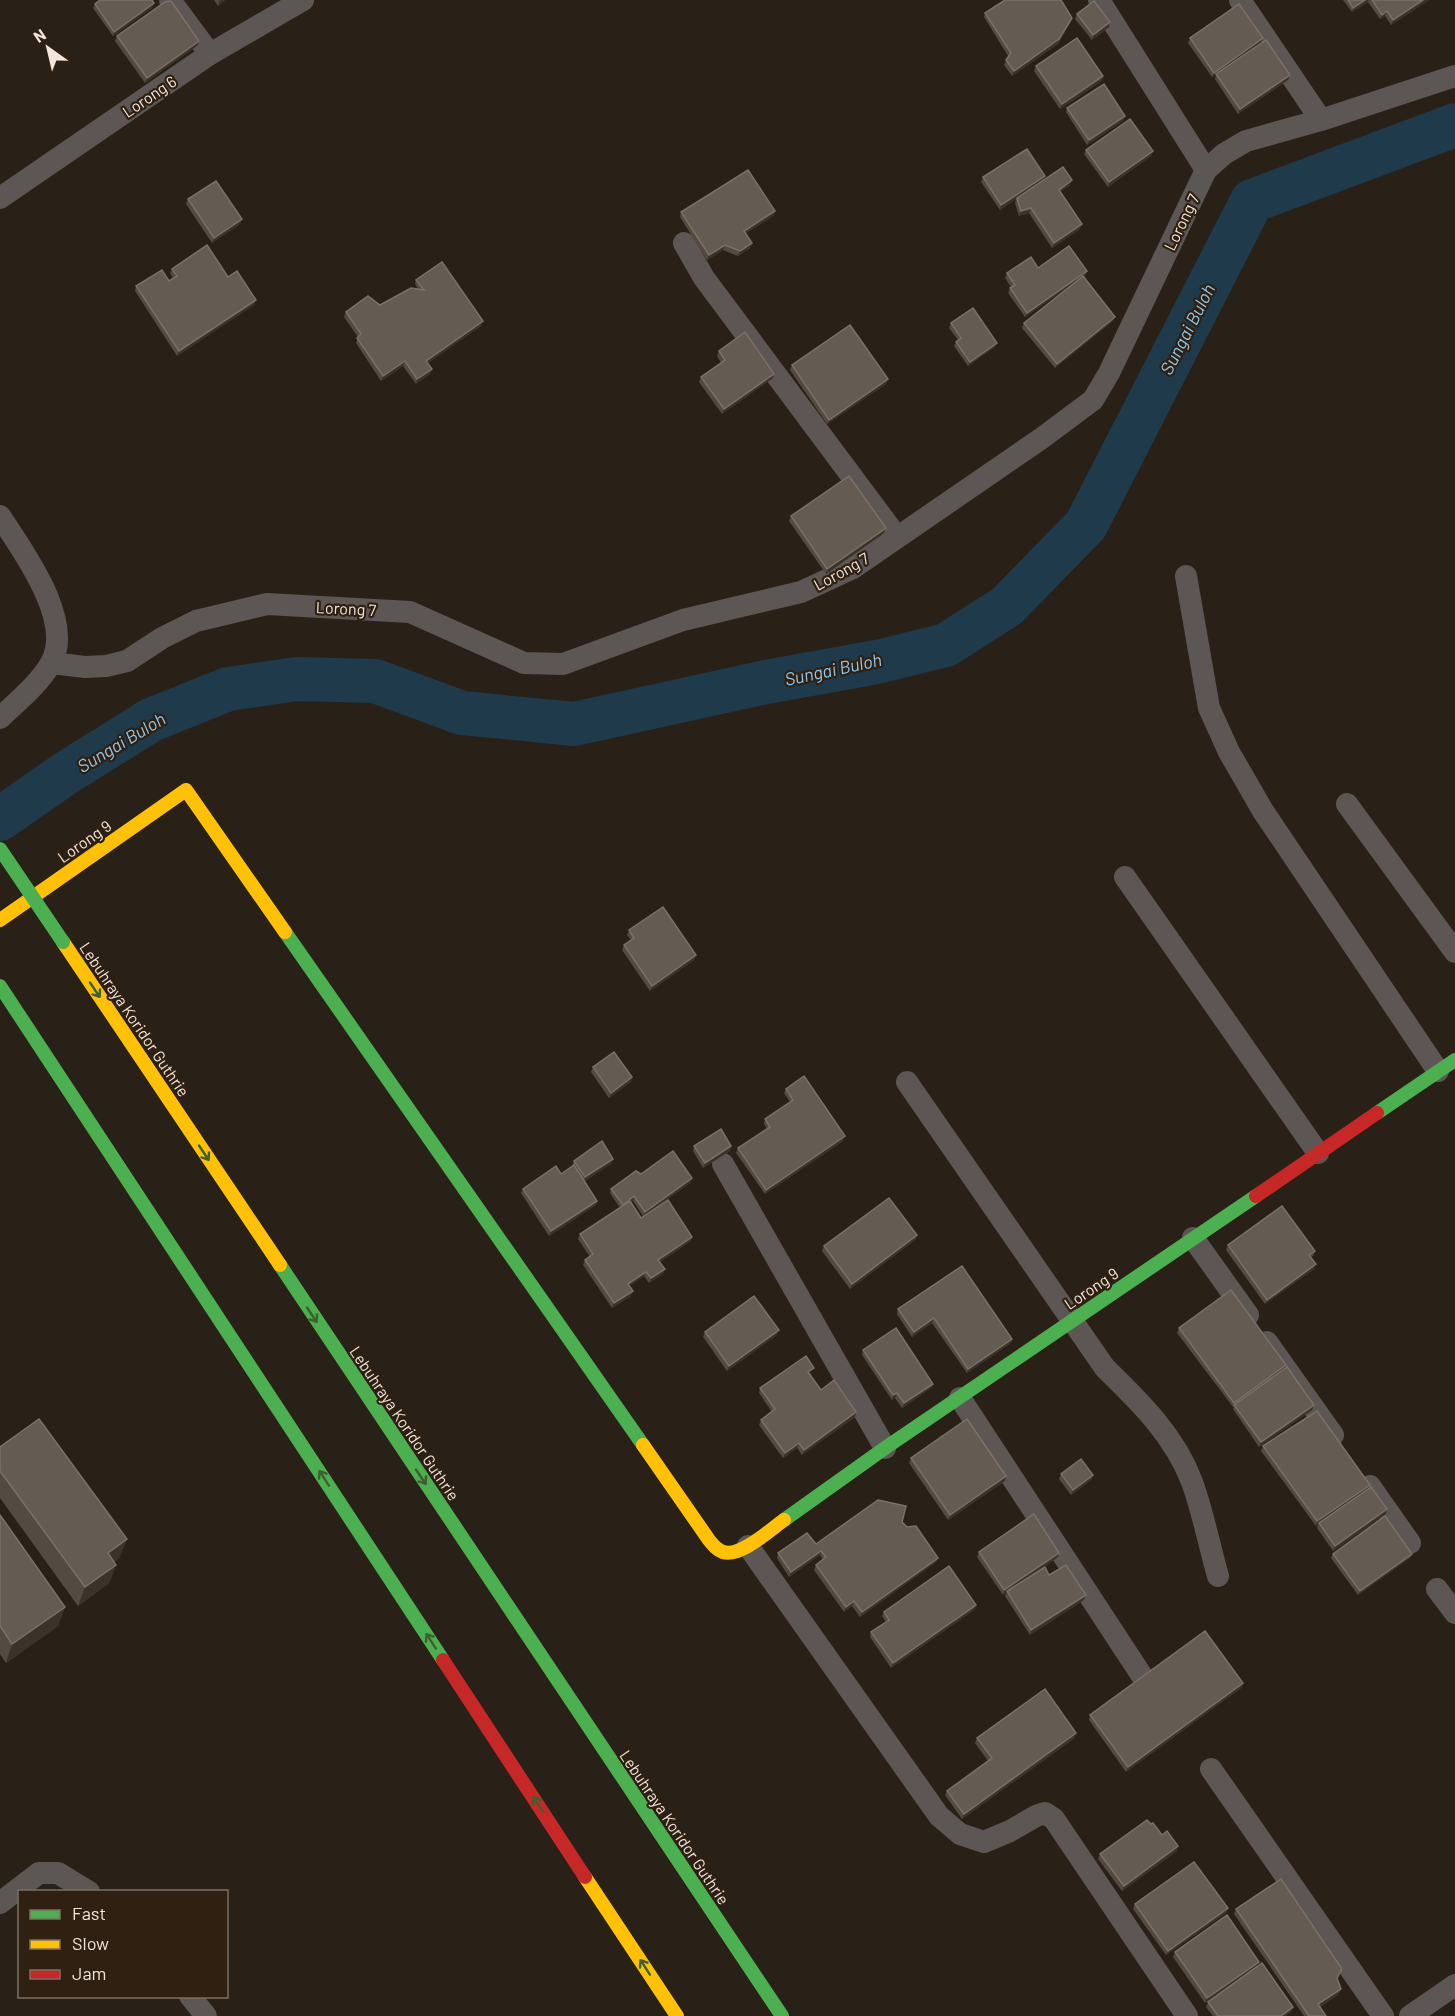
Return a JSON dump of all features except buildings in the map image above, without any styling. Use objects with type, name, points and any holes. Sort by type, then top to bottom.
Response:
[{"type":"main road","name":"Lorong 9","points":[[0,920],[186,790],[715,1549],[724,1554],[736,1553],[748,1546],[885,1448],[1447,1065]]},
{"type":"main road","name":"Lebuhraya Koridor Guthrie","points":[[0,849],[782,2016]]},
{"type":"main road","points":[[0,986],[677,2016]]},
{"type":"street","points":[[170,0],[210,54]]},
{"type":"street","name":"Lorong 6","points":[[0,198],[210,54],[303,0]]},
{"type":"street","points":[[1099,0],[1206,170]]},
{"type":"street","points":[[1240,0],[1321,120]]},
{"type":"street","name":"Lorong 7","points":[[52,663],[85,667],[106,666],[127,661],[162,638],[196,621],[267,604],[410,612],[524,663],[563,664],[682,620],[801,592],[853,568],[1042,438],[1093,400],[1109,373],[1206,170],[1224,154],[1246,141],[1321,120],[1455,76]]},
{"type":"street","points":[[684,243],[704,278],[897,537]]},
{"type":"street","points":[[0,516],[39,580],[53,613],[58,639],[52,663],[27,693],[0,718]]},
{"type":"street","points":[[1186,576],[1209,708],[1228,752],[1263,811],[1447,1065]]},
{"type":"street","points":[[1347,804],[1455,952]]},
{"type":"street","points":[[1125,877],[1318,1153]]},
{"type":"street","points":[[907,1082],[1105,1368],[1142,1404],[1172,1443],[1192,1481],[1218,1576]]},
{"type":"street","points":[[723,1164],[885,1448]]},
{"type":"street","points":[[1193,1238],[1342,1448]]},
{"type":"street","points":[[960,1398],[1142,1676]]},
{"type":"street","points":[[1356,1467],[1410,1543]]},
{"type":"street","points":[[748,1546],[939,1816],[960,1834],[984,1842],[1045,1813],[1054,1819],[1187,2016]]},
{"type":"street","points":[[1437,1589],[1455,1613]]},
{"type":"street","points":[[1210,1768],[1383,2016]]},
{"type":"street","points":[[0,1903],[39,1873],[58,1873],[86,1890]]},
{"type":"street","points":[[1410,2016],[1455,1985]]},
{"type":"street","points":[[192,1998],[206,2016]]},
{"type":"waterway","name":"Sungai Buloh","points":[[0,819],[66,773],[151,720],[228,689],[297,679],[375,681],[462,713],[574,724],[766,682],[877,662],[946,645],[1007,606],[1086,525],[1252,201],[1455,125]]},
{"type":"traffic: fast","points":[[0,849],[63,942]]},
{"type":"traffic: fast","points":[[285,932],[643,1445]]},
{"type":"traffic: fast","points":[[0,986],[443,1660]]},
{"type":"traffic: fast","points":[[1377,1113],[1455,1060]]},
{"type":"traffic: fast","points":[[784,1520],[885,1448],[1256,1196]]},
{"type":"traffic: fast","points":[[280,1265],[782,2016]]},
{"type":"traffic: slow","points":[[0,920],[186,790],[285,932]]},
{"type":"traffic: slow","points":[[63,942],[280,1265]]},
{"type":"traffic: slow","points":[[643,1445],[709,1540],[721,1551],[730,1553],[738,1551],[784,1520]]},
{"type":"traffic: slow","points":[[585,1877],[677,2016]]},
{"type":"traffic: jam","points":[[1256,1196],[1377,1113]]},
{"type":"traffic: jam","points":[[443,1660],[585,1877]]}]
